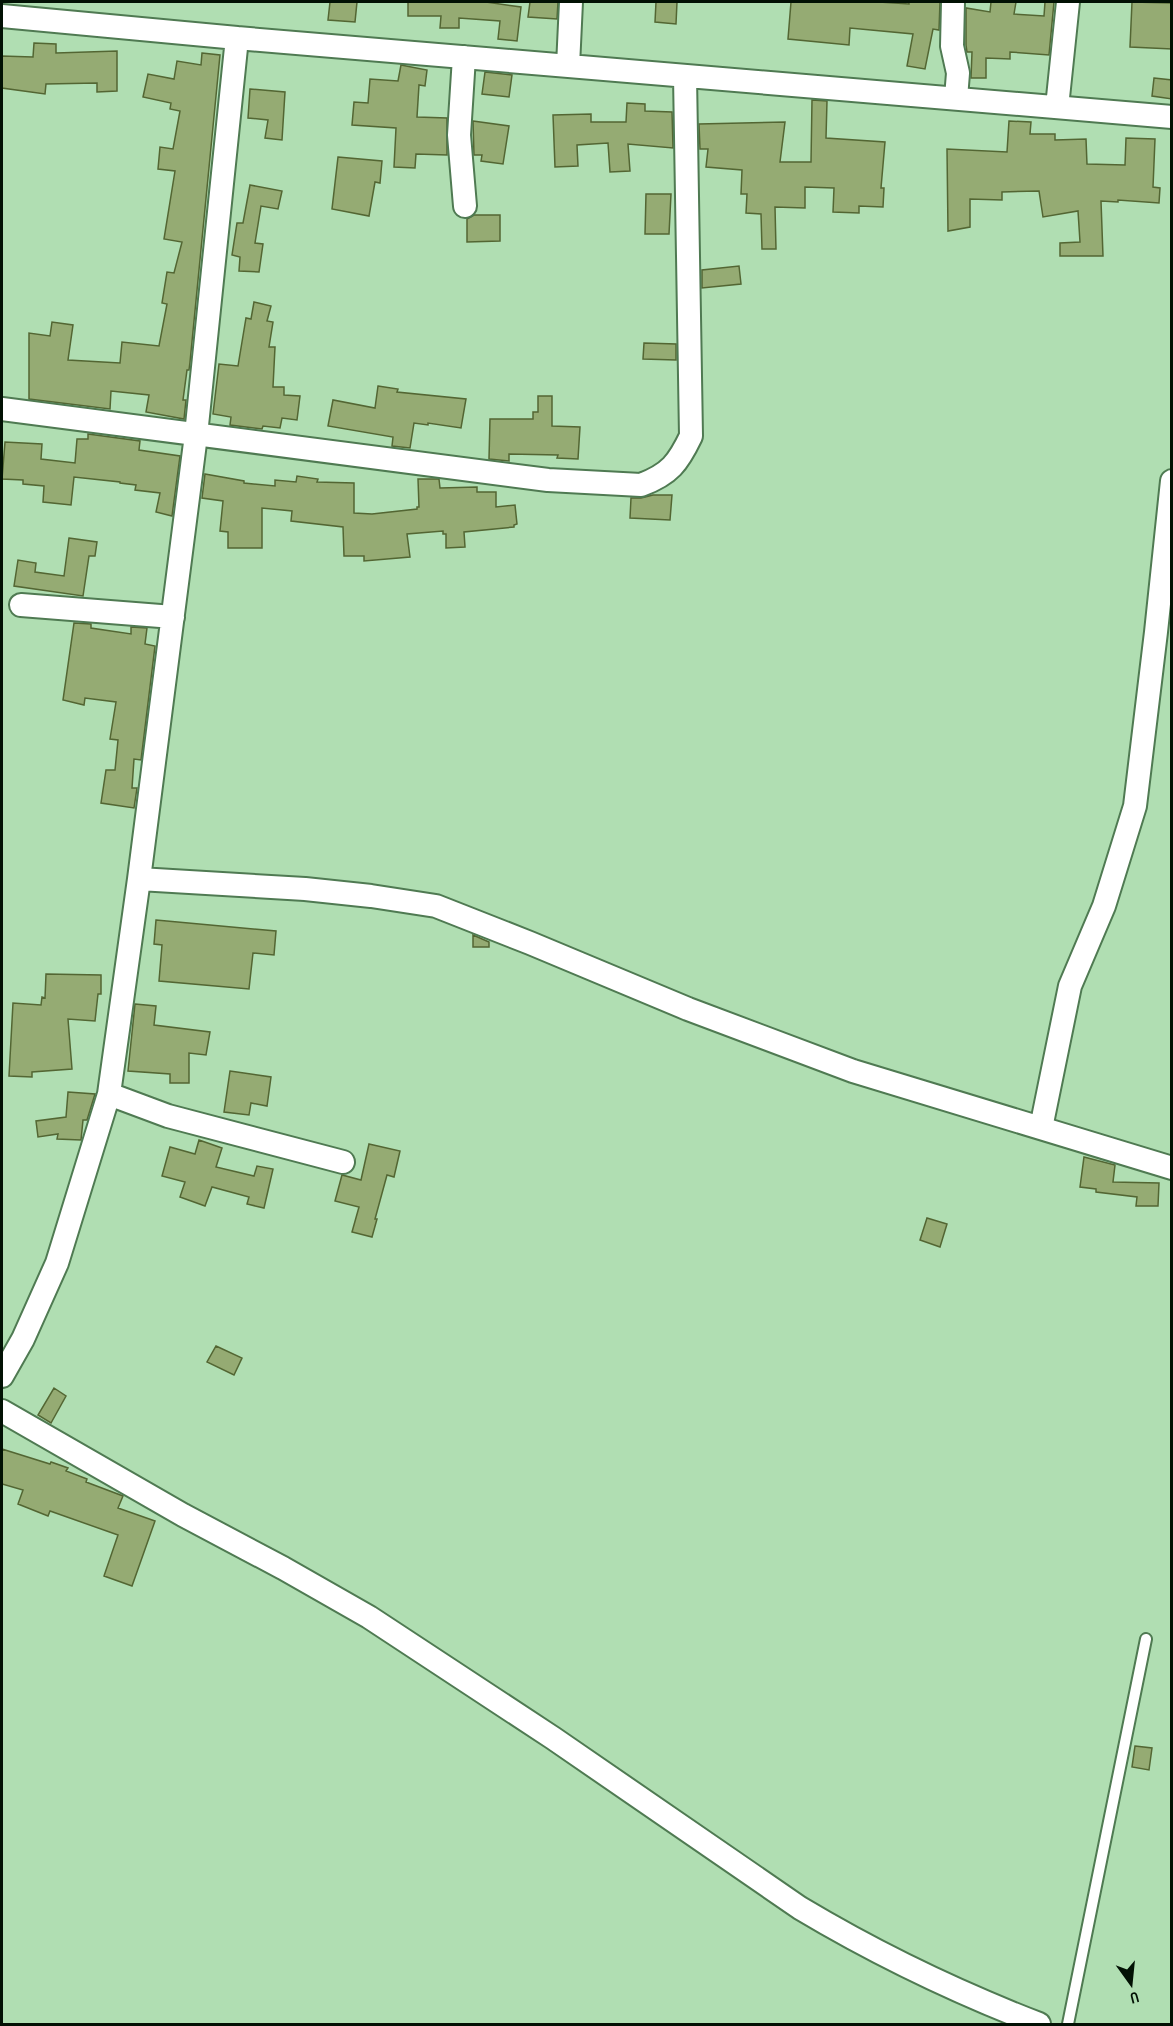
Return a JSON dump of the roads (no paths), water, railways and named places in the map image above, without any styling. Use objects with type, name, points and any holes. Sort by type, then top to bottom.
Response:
[{"type":"street","points":[[568,66],[571,2]]},
{"type":"street","points":[[953,2],[952,46],[958,73],[956,99]]},
{"type":"street","points":[[1057,107],[1068,2]]},
{"type":"street","points":[[2,16],[1172,117]]},
{"type":"street","points":[[2,1376],[24,1340],[57,1263],[109,1094],[196,435],[237,38]]},
{"type":"street","points":[[464,57],[459,135],[465,206]]},
{"type":"street","points":[[2,409],[548,480],[641,485],[668,473],[680,458],[691,436],[685,76]]},
{"type":"street","points":[[1041,1128],[1070,986],[1104,906],[1135,806],[1172,481]]},
{"type":"street","points":[[21,605],[172,616]]},
{"type":"street","points":[[139,879],[305,889],[381,897],[436,906],[688,1010],[853,1071],[1172,1168]]},
{"type":"street","points":[[109,1094],[168,1116],[343,1162]]},
{"type":"street","points":[[2,1411],[183,1515],[369,1617],[553,1737],[800,1908],[915,1971],[978,2001],[1039,2025]]},
{"type":"lane","points":[[1068,2025],[1146,1639]]}]
